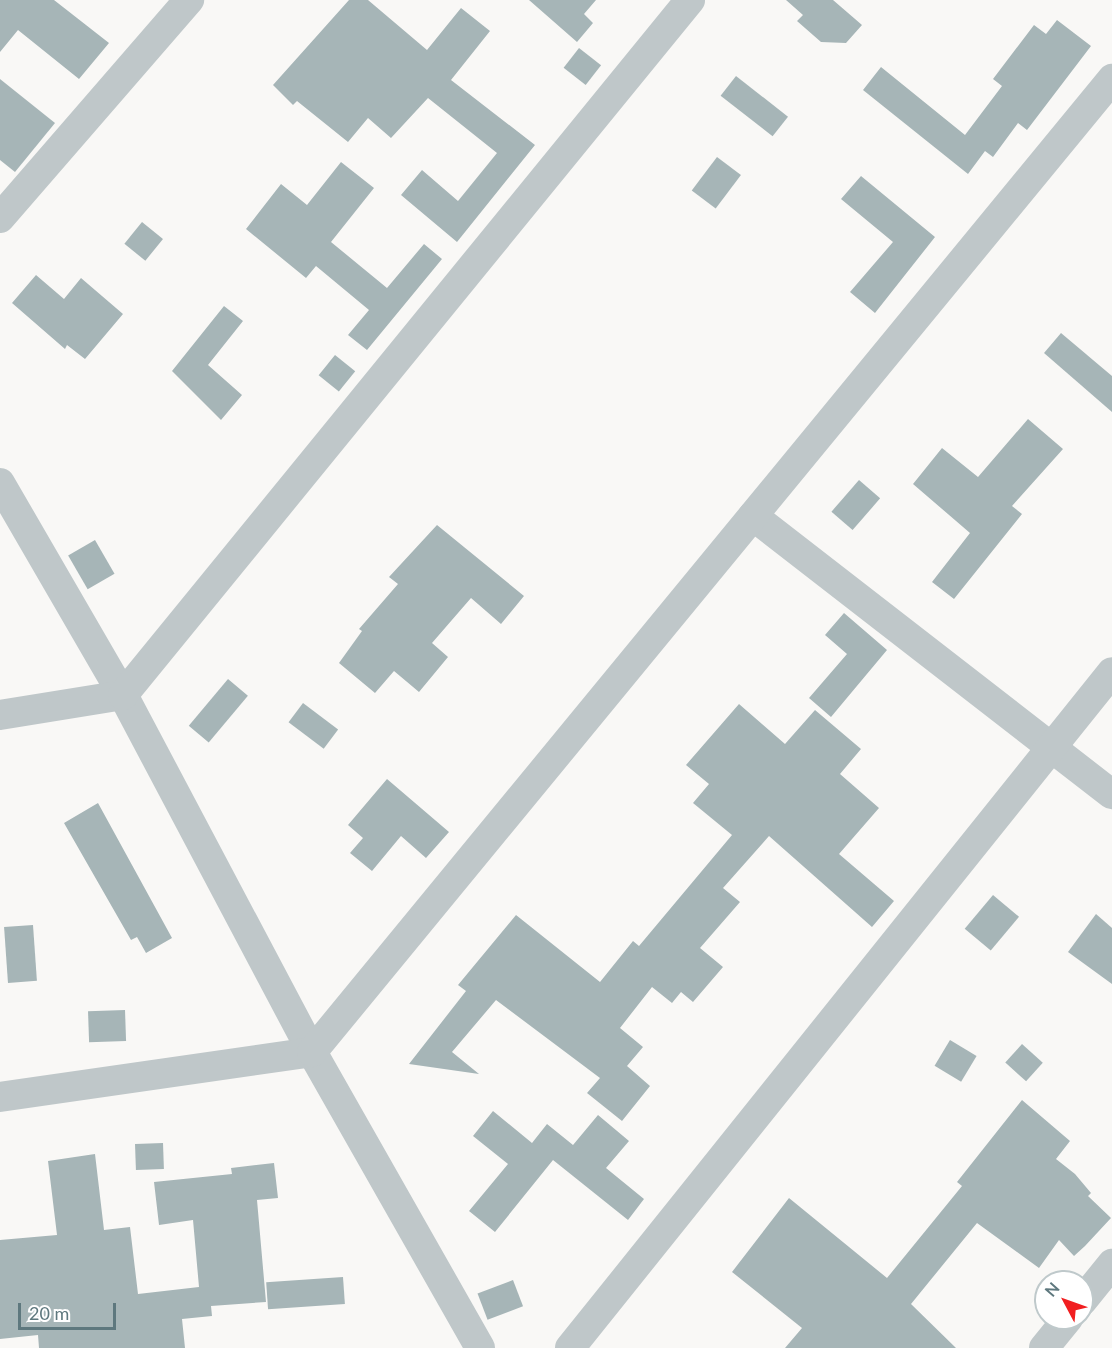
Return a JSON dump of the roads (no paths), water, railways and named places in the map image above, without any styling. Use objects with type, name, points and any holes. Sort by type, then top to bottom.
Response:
[{"type":"street","points":[[0,218],[189,0]]},
{"type":"street","points":[[0,716],[123,695],[690,0]]},
{"type":"street","points":[[0,1098],[312,1052],[1112,79]]},
{"type":"street","points":[[0,483],[123,695],[312,1052],[480,1348]]},
{"type":"street","points":[[753,516],[1112,794]]},
{"type":"street","points":[[570,1348],[1112,672]]},
{"type":"street","points":[[1094,1286],[1112,1264]]},
{"type":"street","points":[[1044,1348],[1058,1330]]}]
